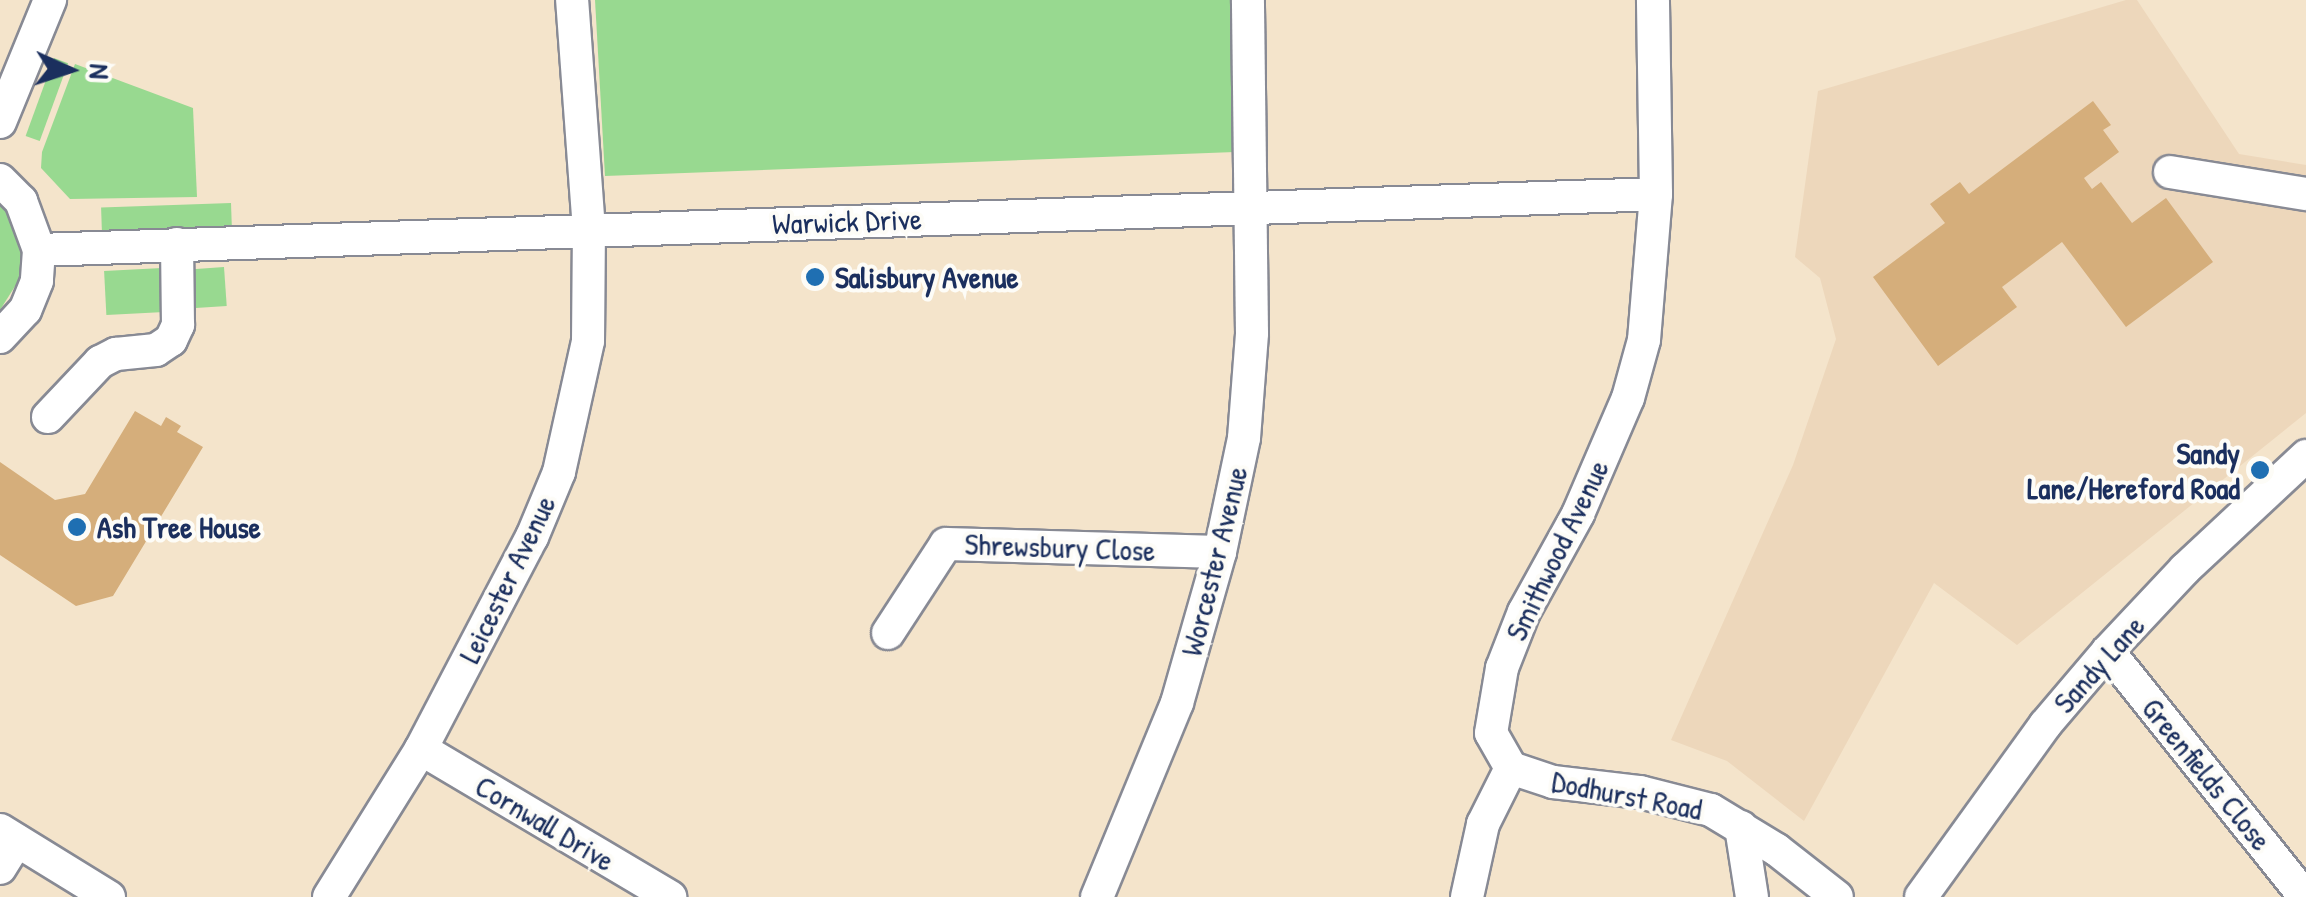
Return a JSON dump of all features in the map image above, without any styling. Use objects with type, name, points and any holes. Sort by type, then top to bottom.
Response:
[{"type":"street","points":[[0,122],[50,0]]},
{"type":"street","points":[[572,0],[588,230]]},
{"type":"street","points":[[1248,0],[1249,208]]},
{"type":"street","name":"Smithwood Avenue","points":[[1511,768],[1491,733],[1502,668],[1524,612],[1578,514],[1628,398],[1644,340],[1656,194],[1653,0]]},
{"type":"street","points":[[2170,172],[2306,194]]},
{"type":"street","points":[[0,180],[21,201],[39,250],[37,281],[25,310],[0,337]]},
{"type":"street","name":"Warwick Drive","points":[[39,250],[1656,194]]},
{"type":"street","name":"Worcester Avenue","points":[[1097,897],[1177,703],[1220,552],[1244,438],[1252,333],[1249,208]]},
{"type":"street","name":"Leicester Avenue","points":[[329,897],[421,749],[532,537],[559,472],[588,342],[588,230]]},
{"type":"street","points":[[48,418],[100,362],[116,354],[156,350],[171,340],[178,324],[177,244]]},
{"type":"street","name":"Sandy Lane","points":[[1922,897],[2045,725],[2108,651],[2186,569],[2306,456]]},
{"type":"street","name":"Shrewsbury Close","points":[[888,633],[946,544],[1220,552]]},
{"type":"street","name":"Greenfields Close","points":[[2108,651],[2304,893]]},
{"type":"street","name":"Cornwall Drive","points":[[421,749],[670,897]]},
{"type":"street","points":[[1467,897],[1483,824],[1511,768]]},
{"type":"street","name":"Dodhurst Road","points":[[1511,768],[1553,782],[1681,801],[1711,810],[1741,826],[1837,897]]},
{"type":"street","points":[[1741,826],[1752,897]]},
{"type":"street","points":[[6,846],[109,897]]},
{"type":"shaded area","points":[[2126,0],[2137,0],[2239,154],[2306,165],[2306,413],[2017,645],[1934,583],[1804,821],[1727,761],[1671,740],[1793,465],[1836,339],[1820,278],[1795,257],[1818,91]]},
{"type":"green space","points":[[595,0],[1236,0],[1235,152],[605,176]]},
{"type":"green space","points":[[54,58],[68,63],[40,141],[26,136]]},
{"type":"green space","points":[[75,64],[193,108],[197,197],[70,199],[41,168],[42,152]]},
{"type":"green space","points":[[0,200],[16,225],[22,252],[19,280],[0,310]]},
{"type":"green space","points":[[231,203],[232,231],[102,236],[101,208]]},
{"type":"green space","points":[[224,267],[227,306],[192,308],[189,269]]},
{"type":"green space","points":[[162,268],[164,312],[106,315],[104,271]]},
{"type":"building","points":[[2093,101],[2111,125],[2103,130],[2119,152],[2084,178],[2092,189],[2101,182],[2132,223],[2166,198],[2213,262],[2126,327],[2062,242],[2002,287],[2017,307],[1938,366],[1873,277],[1945,223],[1930,204],[1960,182],[1969,194]]},
{"type":"building","name":"Ash Tree House","points":[[135,411],[161,426],[166,417],[181,426],[177,432],[203,447],[113,596],[76,606],[0,555],[0,462],[55,500],[85,494]]},
{"type":"place","name":"Salisbury Avenue","points":[[815,277]]},
{"type":"place","name":"Sandy Lane/Hereford Road","points":[[2260,470]]},
{"type":"place","name":"Ash Tree House","points":[[77,527]]}]
